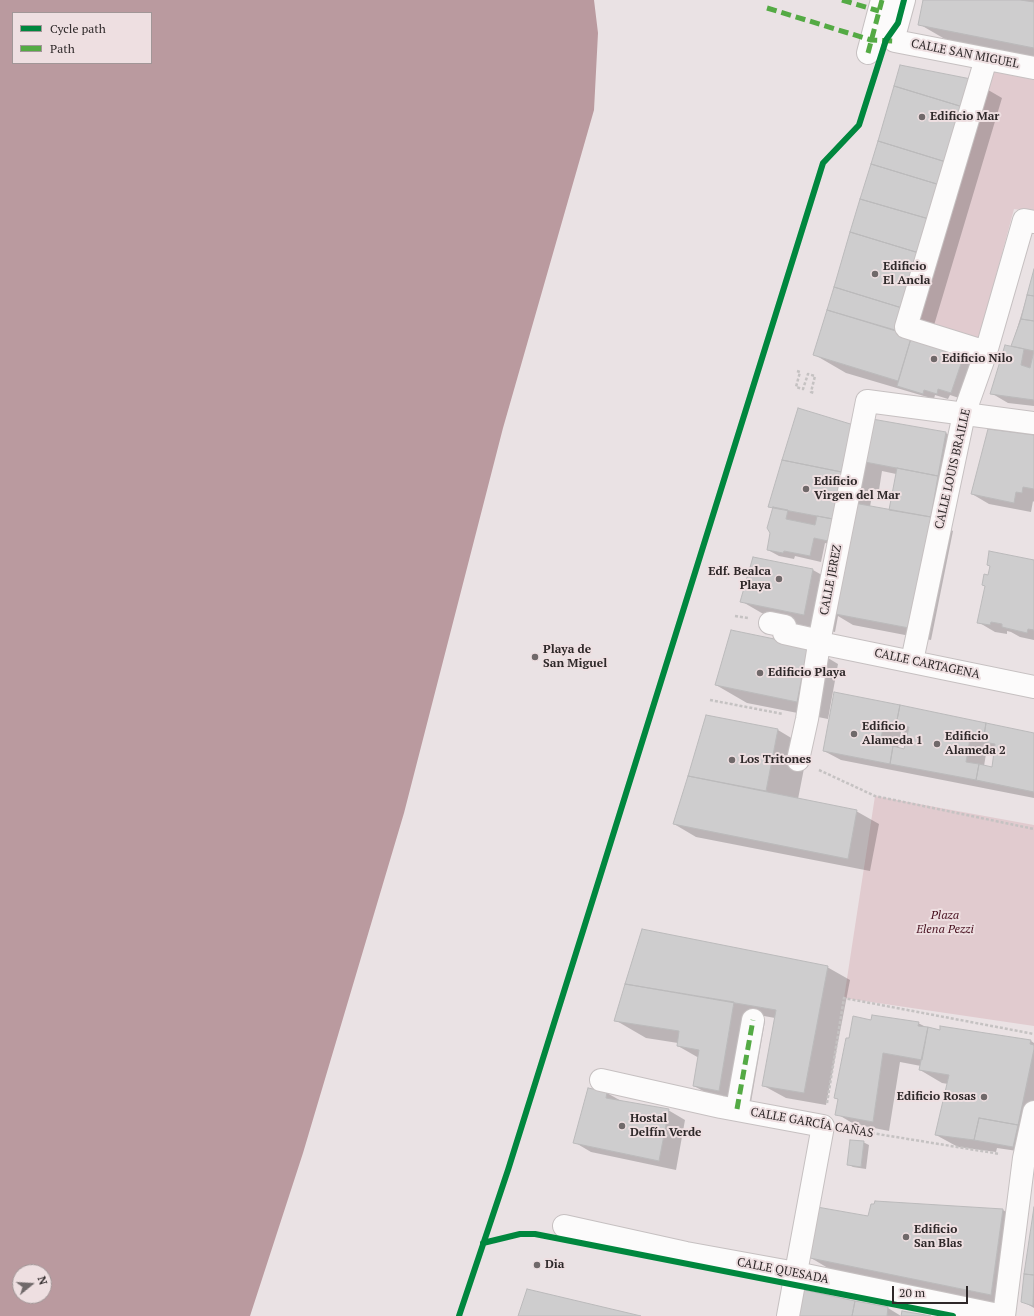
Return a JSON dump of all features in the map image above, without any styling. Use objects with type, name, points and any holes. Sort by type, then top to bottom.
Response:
[{"type":"street","points":[[868,53],[882,0]]},
{"type":"street","name":"CALLE SAN MIGUEL","points":[[904,0],[894,37],[895,40],[1034,68]]},
{"type":"street","points":[[986,59],[906,328],[986,352]]},
{"type":"street","name":"CALLE LOUIS BRAILLE","points":[[912,661],[964,414],[986,352],[1024,220],[1034,222]]},
{"type":"street","name":"CALLE JEREZ","points":[[798,760],[867,401],[964,414]]},
{"type":"street","points":[[964,414],[1034,423]]},
{"type":"street","name":"CALLE CARTAGENA","points":[[770,623],[786,626],[784,633],[820,642],[1034,687]]},
{"type":"street","points":[[737,1109],[753,1020]]},
{"type":"street","name":"CALLE GARCÍA CAÑAS","points":[[601,1080],[823,1126]]},
{"type":"street","points":[[1004,1316],[1024,1158],[1034,1112]]},
{"type":"street","points":[[788,1316],[823,1126]]},
{"type":"street","name":"CALLE QUESADA","points":[[564,1226],[686,1253],[796,1273],[1004,1316]]},
{"type":"path","points":[[797,371],[800,372],[796,387],[803,389],[808,374],[815,376],[811,392],[814,393]]},
{"type":"path","points":[[710,700],[807,719]]},
{"type":"path","points":[[798,760],[875,796],[1034,829]]},
{"type":"path","points":[[823,1126],[844,998],[1034,1034]]},
{"type":"green space","points":[[991,70],[1034,80],[1034,212],[1014,209],[978,343],[915,324]]},
{"type":"green space","name":"Plaza Elena Pezzi","points":[[875,796],[1034,825],[1034,1026],[844,998]]},
{"type":"shaded area","points":[[0,0],[594,0],[598,33],[594,110],[503,428],[404,813],[303,1153],[250,1316],[0,1316]]},
{"type":"building","points":[[923,0],[1020,0],[1034,2],[1034,48],[918,25]]},
{"type":"building","points":[[900,65],[971,79],[963,107],[894,86]]},
{"type":"building","name":"Edificio Mar","points":[[894,86],[963,107],[946,162],[878,141]]},
{"type":"building","points":[[878,141],[946,162],[940,185],[871,164]]},
{"type":"building","points":[[871,164],[940,185],[929,219],[860,199]]},
{"type":"building","points":[[860,199],[929,219],[919,253],[850,232]]},
{"type":"building","name":"Edificio El Ancla","points":[[850,232],[919,253],[902,308],[834,287]]},
{"type":"building","points":[[1034,269],[1034,296],[1027,295]]},
{"type":"building","points":[[834,287],[902,308],[896,331],[827,310]]},
{"type":"building","points":[[1027,295],[1034,296],[1034,321],[1021,319]]},
{"type":"building","points":[[827,310],[912,335],[898,381],[813,355]]},
{"type":"building","points":[[1021,319],[1034,321],[1034,351],[1011,346]]},
{"type":"building","name":"Edificio Nilo","points":[[912,335],[965,352],[951,393],[938,389],[937,394],[924,390],[923,394],[897,386]]},
{"type":"building","points":[[1005,345],[1024,349],[1021,365],[1030,368],[1034,351],[1034,400],[990,394]]},
{"type":"building","points":[[798,408],[857,426],[846,473],[782,460]]},
{"type":"building","points":[[872,419],[946,432],[938,476],[865,462]]},
{"type":"building","points":[[988,429],[1034,435],[1034,489],[1023,487],[1022,493],[1016,492],[1014,503],[971,494]]},
{"type":"building","name":"Edificio Virgen del Mar","points":[[782,460],[842,472],[833,519],[768,507]]},
{"type":"building","points":[[897,468],[938,476],[931,517],[889,510]]},
{"type":"building","points":[[854,503],[931,517],[909,628],[830,613]]},
{"type":"building","points":[[773,507],[788,510],[786,519],[815,525],[817,516],[833,519],[828,541],[814,538],[810,556],[784,551],[783,553],[767,550],[770,533],[767,528]]},
{"type":"building","points":[[989,551],[1034,560],[1034,630],[1028,629],[1027,633],[1002,627],[1002,624],[991,622],[990,625],[977,623],[985,586],[982,585],[984,574],[988,575],[990,566],[987,565]]},
{"type":"building","name":"Edf. Bealca Playa","points":[[753,557],[813,569],[804,615],[740,602]]},
{"type":"building","name":"Edificio Playa","points":[[731,630],[808,646],[797,702],[715,685]]},
{"type":"building","name":"Edificio Alameda 1","points":[[834,692],[900,705],[896,725],[884,723],[880,743],[893,746],[890,764],[823,751]]},
{"type":"building","name":"Edificio Alameda 2","points":[[900,705],[986,723],[983,742],[970,739],[966,762],[979,764],[976,780],[890,764],[893,746],[904,749],[909,727],[896,725]]},
{"type":"building","name":"Los Tritones","points":[[706,715],[778,729],[766,791],[688,776]]},
{"type":"building","points":[[986,723],[1034,733],[1034,792],[976,780],[979,764],[992,767],[995,744],[983,742]]},
{"type":"building","points":[[688,776],[857,810],[848,859],[673,824]]},
{"type":"building","points":[[642,929],[828,966],[804,1093],[762,1086],[776,1010],[625,984]]},
{"type":"building","points":[[625,984],[734,1002],[719,1091],[693,1086],[699,1050],[677,1046],[679,1031],[614,1021]]},
{"type":"building","points":[[872,1015],[919,1022],[918,1026],[928,1027],[922,1060],[883,1053],[873,1122],[835,1115],[838,1099],[834,1098],[846,1038],[849,1038],[853,1016],[871,1020]]},
{"type":"building","name":"Edificio Rosas","points":[[940,1026],[1031,1040],[1030,1044],[1034,1045],[1034,1049],[1018,1125],[979,1118],[974,1140],[935,1135],[949,1075],[919,1070],[928,1027],[940,1030]]},
{"type":"building","name":"Hostal Delfín Verde","points":[[588,1088],[607,1092],[606,1098],[669,1109],[659,1161],[573,1143]]},
{"type":"building","points":[[979,1118],[1018,1125],[1013,1147],[974,1140]]},
{"type":"building","points":[[850,1140],[864,1141],[861,1167],[847,1165]]},
{"type":"building","name":"Edificio San Blas","points":[[875,1201],[1003,1209],[991,1295],[810,1258],[817,1207],[868,1216],[871,1204],[874,1204]]},
{"type":"building","points":[[1034,1207],[1034,1275],[1024,1274]]},
{"type":"building","points":[[1024,1274],[1034,1275],[1033,1306],[1021,1302]]},
{"type":"building","points":[[527,1289],[641,1316],[518,1316]]},
{"type":"building","points":[[804,1290],[855,1301],[852,1316],[799,1316]]},
{"type":"building","points":[[855,1301],[888,1307],[887,1316],[852,1316]]},
{"type":"building","points":[[902,1311],[931,1316],[901,1316]]},
{"type":"marked path","points":[[842,0],[879,11]]},
{"type":"marked path","points":[[868,53],[882,0]]},
{"type":"marked path","points":[[767,8],[871,40],[895,41]]},
{"type":"marked path","points":[[737,1109],[753,1020]]},
{"type":"cycle path","points":[[459,1316],[508,1170],[823,163],[859,125],[886,40],[898,23],[904,0]]},
{"type":"cycle path","points":[[483,1243],[520,1234],[535,1234],[953,1316]]},
{"type":"place","name":"Edificio Mar","points":[[922,117]]},
{"type":"place","name":"Edificio El Ancla","points":[[875,274]]},
{"type":"place","name":"Edificio Nilo","points":[[934,359]]},
{"type":"place","name":"Edificio Virgen del Mar","points":[[806,489]]},
{"type":"place","name":"Edf. Bealca Playa","points":[[779,579]]},
{"type":"place","name":"Playa de San Miguel","points":[[535,657]]},
{"type":"place","name":"Edificio Playa","points":[[760,673]]},
{"type":"place","name":"Edificio Alameda 1","points":[[854,734]]},
{"type":"place","name":"Edificio Alameda 2","points":[[937,744]]},
{"type":"place","name":"Los Tritones","points":[[732,760]]},
{"type":"place","name":"Edificio Rosas","points":[[984,1097]]},
{"type":"place","name":"Hostal Delfín Verde","points":[[622,1126]]},
{"type":"place","name":"Edificio San Blas","points":[[906,1237]]},
{"type":"place","name":"Dia","points":[[537,1265]]}]
